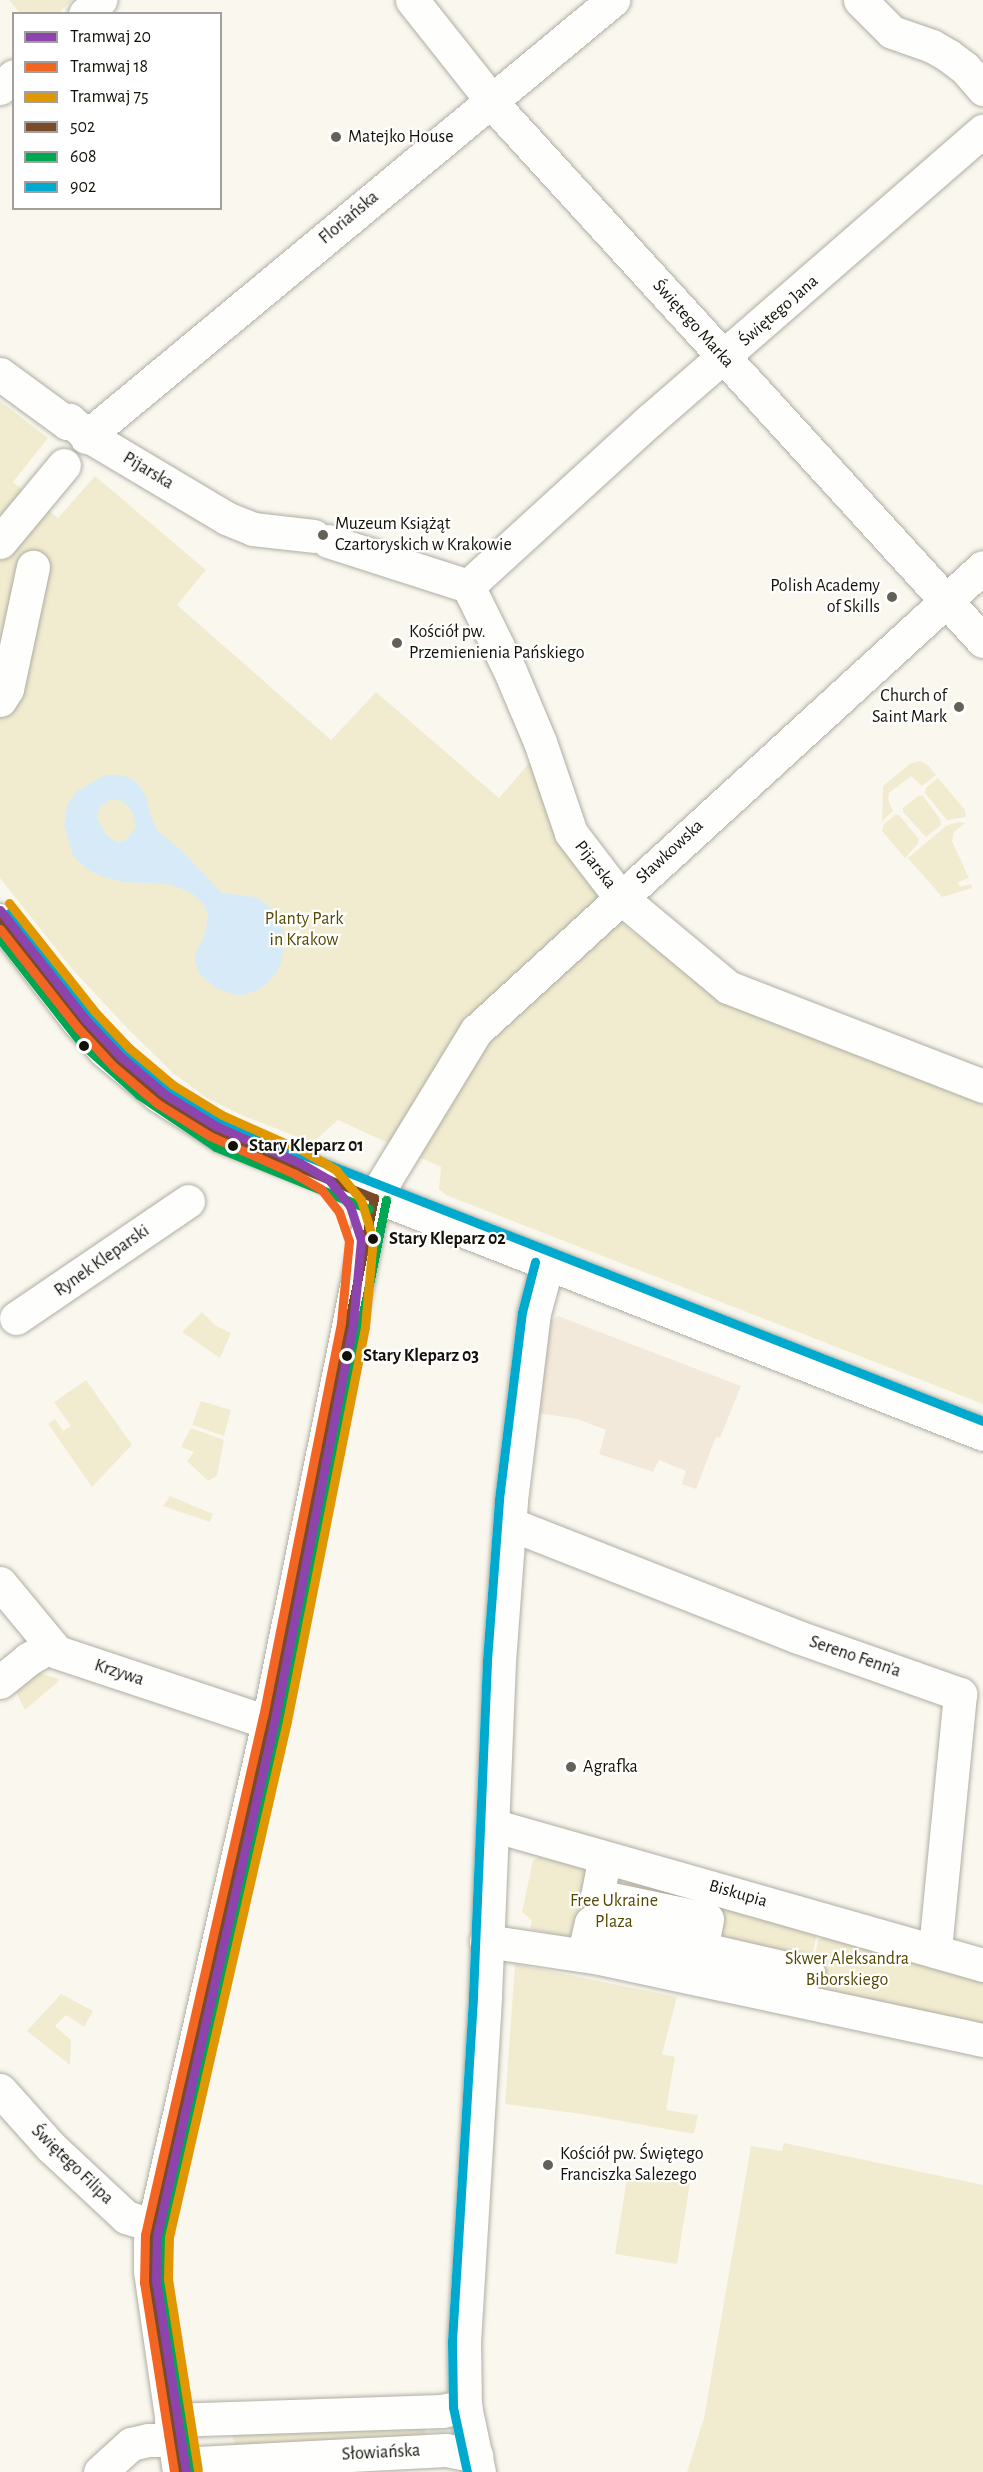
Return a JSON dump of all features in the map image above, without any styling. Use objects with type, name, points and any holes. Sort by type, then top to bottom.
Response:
[{"type":"street","points":[[87,12],[100,0]]},
{"type":"street","name":"Świętego Marka","points":[[412,0],[490,99],[945,602],[983,641]]},
{"type":"street","name":"Floriańska","points":[[87,436],[152,385],[490,99],[613,0]]},
{"type":"street","points":[[860,0],[892,32],[923,42],[949,56],[965,68],[983,89]]},
{"type":"street","points":[[0,88],[12,78]]},
{"type":"street","name":"Świętego Jana","points":[[468,586],[650,420],[983,131]]},
{"type":"street","name":"Pijarska","points":[[0,374],[87,436],[226,518],[253,529],[321,539],[468,586],[510,671],[540,742],[571,833],[620,897],[728,987],[983,1086]]},
{"type":"street","points":[[0,700],[7,689],[42,573],[1,537],[64,465]]},
{"type":"street","name":"Sławkowska","points":[[374,1197],[476,1031],[983,567]]},
{"type":"street","points":[[0,920],[91,1036],[152,1091],[196,1121],[234,1142],[983,1434]]},
{"type":"street","points":[[176,2449],[150,2271],[153,2226],[268,1722],[374,1197]]},
{"type":"street","name":"Rynek Kleparski","points":[[5,1316],[188,1201]]},
{"type":"street","points":[[478,2464],[465,2406],[464,2342],[500,1662],[511,1500],[534,1314],[547,1265]]},
{"type":"street","name":"Sereno Fenn'a","points":[[510,1524],[798,1637],[960,1694],[935,1951]]},
{"type":"street","name":"Krzywa","points":[[0,1582],[50,1647],[66,1656],[268,1722]]},
{"type":"street","points":[[0,1682],[28,1659],[50,1647]]},
{"type":"street","name":"Biskupia","points":[[492,1825],[983,1965]]},
{"type":"street","points":[[602,1871],[597,1896],[707,1918],[701,1949]]},
{"type":"street","points":[[586,1944],[591,1923],[808,1973]]},
{"type":"street","points":[[486,1941],[600,1958],[983,2040]]},
{"type":"street","name":"Świętego Filipa","points":[[0,2090],[51,2147],[118,2210],[126,2217],[153,2226]]},
{"type":"street","points":[[100,2472],[131,2444],[148,2440],[176,2449],[465,2406]]},
{"type":"street","name":"Słowiańska","points":[[176,2449],[446,2450],[478,2464]]},
{"type":"shaded area","points":[[558,1316],[741,1386],[720,1438],[716,1437],[696,1489],[682,1484],[686,1471],[659,1460],[653,1472],[599,1454],[606,1430],[577,1419],[538,1413],[550,1321]]},
{"type":"green space","points":[[9,0],[73,0],[59,12],[19,12]]},
{"type":"green space","name":"Planty Park in Krakow","points":[[0,401],[48,438],[13,482],[58,518],[95,476],[206,570],[177,605],[331,740],[376,692],[499,798],[538,753],[600,883],[600,901],[628,929],[695,977],[983,1099],[983,1404],[446,1195],[439,1189],[441,1167],[338,1120],[318,1138],[308,1141],[241,1115],[207,1098],[173,1073],[128,1029],[73,970],[0,878]]},
{"type":"green space","points":[[920,761],[928,765],[936,775],[922,786],[911,776],[889,793],[888,800],[893,811],[882,821],[883,786],[911,763]]},
{"type":"green space","points":[[938,778],[965,810],[966,817],[947,820],[925,793],[926,788]]},
{"type":"green space","points":[[918,796],[923,796],[940,819],[941,825],[926,837],[903,812],[903,808]]},
{"type":"green space","points":[[895,815],[899,815],[919,839],[918,844],[905,858],[882,831],[884,824]]},
{"type":"green space","points":[[958,822],[965,823],[954,832],[952,841],[969,878],[958,882],[960,887],[971,884],[972,888],[942,897],[908,858],[946,826]]},
{"type":"green space","points":[[202,1312],[216,1326],[231,1333],[220,1358],[182,1332]]},
{"type":"green space","points":[[86,1380],[132,1445],[92,1487],[48,1424],[55,1419],[63,1431],[71,1426],[54,1402]]},
{"type":"green space","points":[[201,1401],[231,1410],[224,1436],[192,1425]]},
{"type":"green space","points":[[191,1428],[224,1440],[217,1476],[208,1481],[187,1461],[194,1452],[181,1447]]},
{"type":"green space","points":[[170,1496],[213,1514],[210,1522],[163,1506]]},
{"type":"green space","points":[[33,1671],[59,1679],[25,1710],[14,1688]]},
{"type":"green space","name":"Free Ukraine Plaza","points":[[540,1857],[818,1930],[809,1968],[582,1940],[530,1929],[532,1920],[522,1912],[533,1860]]},
{"type":"green space","name":"Skwer Aleksandra Biborskiego","points":[[829,1934],[983,1976],[983,2033],[807,1994],[818,1940]]},
{"type":"green space","points":[[515,1964],[677,1997],[662,2054],[675,2057],[666,2110],[698,2115],[694,2134],[582,2114],[505,2104]]},
{"type":"green space","points":[[61,1994],[93,2011],[84,2027],[66,2015],[55,2026],[71,2040],[70,2065],[27,2031]]},
{"type":"green space","points":[[784,2143],[983,2185],[983,2472],[687,2472],[704,2418],[751,2146],[782,2151]]},
{"type":"green space","points":[[628,2172],[690,2183],[677,2264],[615,2254]]},
{"type":"green space","points":[[425,2422],[426,2444],[235,2445],[232,2435],[233,2428]]},
{"type":"water","points":[[105,775],[122,775],[137,782],[146,796],[151,817],[158,831],[181,850],[222,893],[255,897],[268,905],[280,918],[284,936],[282,960],[276,974],[262,988],[244,995],[235,995],[216,988],[200,975],[195,955],[205,934],[208,915],[203,903],[192,893],[169,884],[123,882],[87,869],[73,856],[64,825],[67,805],[77,791]],"holes":[[[111,799],[123,801],[132,811],[136,827],[125,841],[117,842],[107,836],[97,818],[100,807]]]},
{"type":"tram line","name":"75","points":[[9,903],[95,1012],[129,1048],[173,1085],[222,1115],[305,1152],[336,1170],[361,1200],[373,1239],[365,1327],[287,1721],[169,2237],[168,2279],[198,2470]]},
{"type":"tram line","name":"20","points":[[0,910],[86,1020],[121,1057],[166,1095],[216,1126],[300,1163],[329,1180],[350,1206],[361,1240],[353,1325],[275,1719],[157,2236],[156,2280],[186,2472]]},
{"type":"tram line","name":"18","points":[[0,929],[77,1027],[113,1066],[158,1104],[210,1136],[295,1174],[321,1189],[339,1212],[349,1241],[341,1323],[263,1716],[145,2235],[144,2282],[174,2472]]},
{"type":"transit line","name":"902","points":[[9,913],[87,1013],[112,1041],[165,1085],[227,1125],[983,1421]]},
{"type":"transit line","name":"502","points":[[0,920],[91,1036],[146,1086],[222,1136],[374,1198]]},
{"type":"transit line","name":"608","points":[[0,939],[82,1044],[139,1095],[216,1147],[369,1209]]},
{"type":"transit line","name":"502","points":[[179,2472],[150,2271],[150,2242],[268,1722],[374,1198]]},
{"type":"transit line","name":"608","points":[[191,2470],[162,2270],[162,2243],[280,1724],[386,1200]]},
{"type":"transit line","name":"902","points":[[467,2472],[453,2407],[452,2341],[473,1995],[487,1660],[499,1499],[522,1312],[535,1262]]},
{"type":"place","name":"Matejko House","points":[[336,137]]},
{"type":"place","name":"Muzeum Książąt Czartoryskich w Krakowie","points":[[323,535]]},
{"type":"place","name":"Polish Academy of Skills","points":[[892,597]]},
{"type":"place","name":"Kościół pw. Przemienienia Pańskiego","points":[[397,643]]},
{"type":"place","name":"Church of Saint Mark","points":[[959,707]]},
{"type":"place","name":"Stary Kleparz 01","points":[[233,1146]]},
{"type":"place","name":"Stary Kleparz 02","points":[[373,1239]]},
{"type":"place","name":"Stary Kleparz 03","points":[[347,1356]]},
{"type":"place","name":"Agrafka","points":[[571,1767]]},
{"type":"place","name":"Kościół pw. Świętego Franciszka Salezego","points":[[548,2165]]}]
